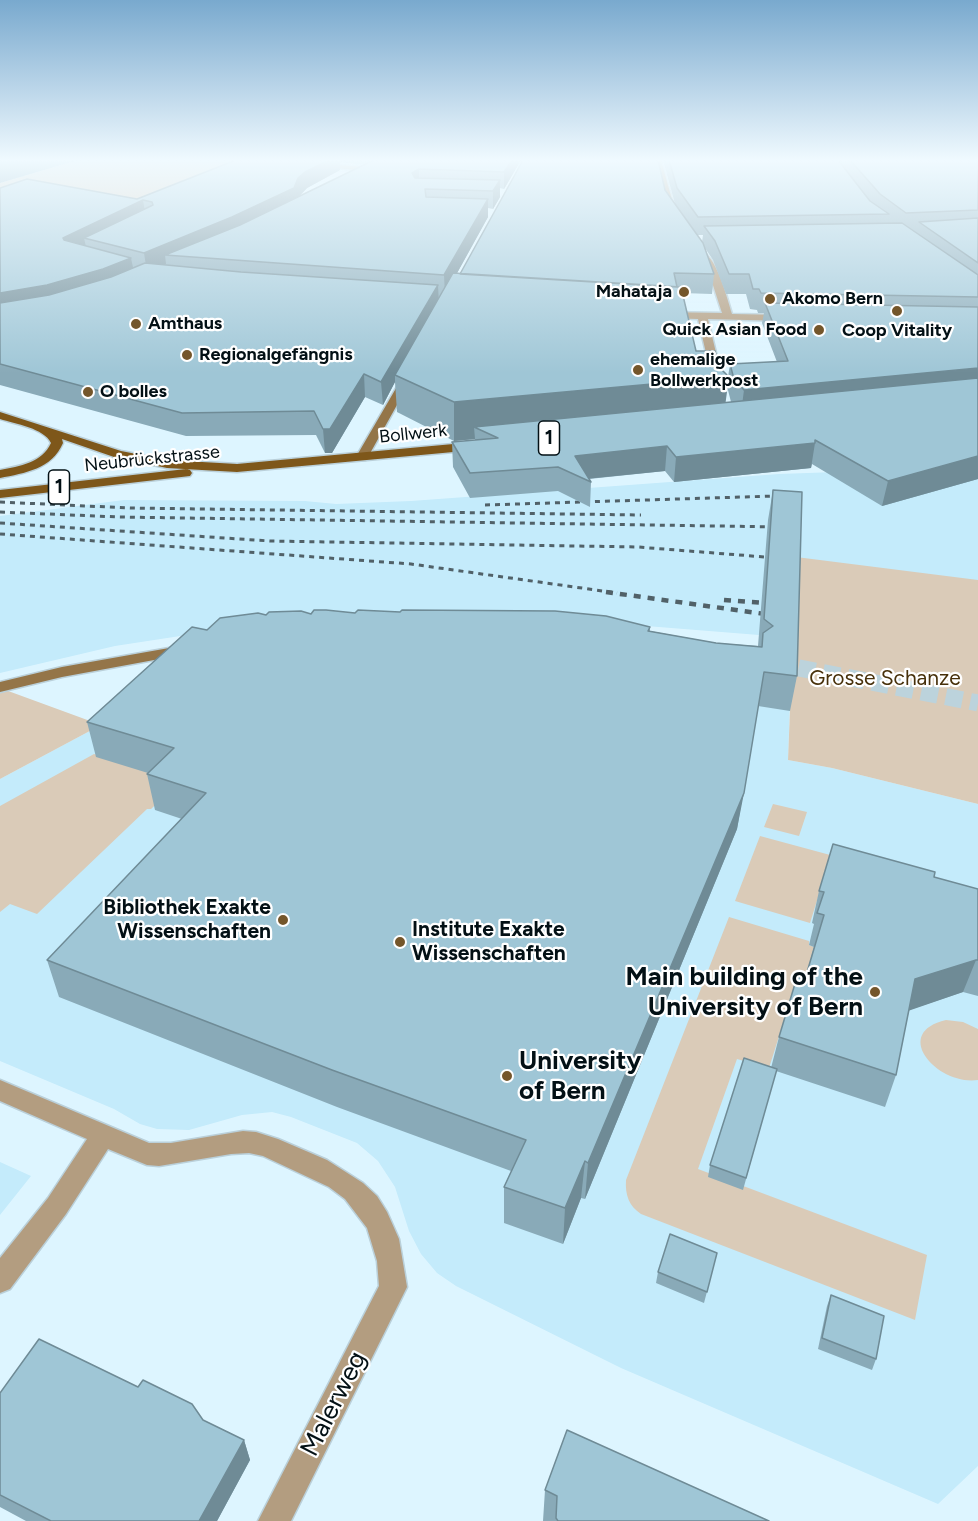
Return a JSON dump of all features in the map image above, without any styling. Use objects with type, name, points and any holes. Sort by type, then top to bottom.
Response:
[{"type":"main road","name":"Bollwerk","points":[[0,415],[140,459],[167,464],[237,468],[487,444]]},
{"type":"main road","points":[[0,474],[34,465],[55,449],[57,443],[55,437],[37,427]]},
{"type":"main road","name":"Neubrückstrasse","points":[[0,494],[237,468]]},
{"type":"street","points":[[698,247],[716,279],[728,317]]},
{"type":"street","points":[[653,314],[800,319]]},
{"type":"street","points":[[704,317],[717,381]]},
{"type":"street","points":[[362,457],[412,368]]},
{"type":"street","points":[[0,687],[131,658],[207,647]]},
{"type":"street","points":[[0,1090],[103,1136],[57,1206],[0,1280]]},
{"type":"street","name":"Malerweg","points":[[103,1136],[147,1154],[165,1156],[220,1144],[246,1142],[270,1148],[326,1171],[345,1182],[362,1198],[377,1218],[387,1239],[392,1259],[393,1287],[274,1521]]},
{"type":"shaded area","points":[[978,467],[978,676],[759,635],[596,622],[252,625],[115,646],[0,673],[0,516],[124,500],[305,501],[336,504],[411,501],[779,474]]},
{"type":"shaded area","name":"University of Bern","points":[[790,701],[788,760],[832,768],[978,804],[978,1466],[938,1504],[621,1368],[456,1286],[437,1273],[421,1254],[409,1231],[395,1187],[378,1161],[357,1143],[291,1117],[272,1112],[242,1115],[189,1130],[157,1129],[140,1124],[114,1109],[0,1061],[0,779],[101,725]]},
{"type":"shaded area","points":[[0,1162],[31,1176],[0,1215]]},
{"type":"green space","points":[[0,231],[90,231],[0,270]]},
{"type":"green space","name":"Grosse Schanze","points":[[796,557],[978,580],[978,804],[832,768],[788,760]]},
{"type":"green space","points":[[0,688],[101,725],[0,779]]},
{"type":"green space","points":[[94,754],[181,780],[151,809],[147,809],[37,914],[10,904],[0,912],[0,806]]},
{"type":"green space","points":[[773,804],[807,812],[799,836],[764,827]]},
{"type":"green space","points":[[760,836],[978,895],[825,875],[810,923],[735,901]]},
{"type":"green space","points":[[729,917],[809,941],[809,945],[814,947],[796,1010],[788,1008],[769,1068],[737,1059],[698,1169],[927,1255],[915,1320],[641,1214],[629,1200],[626,1180]]},
{"type":"green space","points":[[946,1020],[963,1022],[978,1029],[978,1080],[963,1080],[948,1075],[926,1057],[921,1046],[922,1036],[930,1027]]},
{"type":"building","points":[[0,231],[78,231],[63,238],[64,240],[131,258],[103,269],[47,285],[0,293]]},
{"type":"building","points":[[99,231],[198,231],[144,253],[84,238]]},
{"type":"building","points":[[225,231],[469,231],[444,275],[165,255]]},
{"type":"building","points":[[484,231],[694,231],[703,243],[714,274],[674,273],[677,287],[460,274]]},
{"type":"building","points":[[708,231],[914,231],[978,275],[978,297],[761,293],[759,289],[753,289],[749,274],[729,274],[715,241]]},
{"type":"building","points":[[932,231],[978,231],[978,263]]},
{"type":"building","points":[[145,263],[438,285],[381,382],[364,374],[330,429],[323,429],[314,411],[182,413],[0,364],[0,303],[49,295],[111,277]]},
{"type":"building","points":[[453,273],[681,287],[696,351],[715,351],[719,367],[729,377],[454,402],[395,375]]},
{"type":"building","points":[[765,303],[978,307],[978,368],[744,390],[734,379],[730,364],[788,361]]},
{"type":"building","points":[[978,378],[978,456],[888,481],[815,440],[815,443],[676,457],[667,446],[575,456],[591,482],[558,467],[470,473],[452,442],[498,438],[474,427]]},
{"type":"building","name":"Institute Exakte Wissenschaften","points":[[773,490],[802,492],[797,676],[764,672],[744,793],[588,1163],[585,1161],[565,1208],[504,1187],[526,1140],[332,1070],[47,960],[206,793],[147,774],[174,748],[87,722],[192,627],[207,630],[220,618],[258,613],[266,615],[269,612],[301,611],[311,614],[314,610],[355,613],[358,610],[555,611],[606,616],[650,627],[648,631],[716,643],[762,647],[763,633],[773,626],[764,619]]},
{"type":"building","name":"Main building of the University of Bern","points":[[833,844],[935,872],[934,877],[978,889],[978,960],[915,979],[896,1075],[779,1037],[797,977],[805,979],[824,915],[817,913],[824,892],[819,891]]},
{"type":"building","points":[[744,1058],[777,1069],[746,1178],[710,1165]]},
{"type":"building","points":[[670,1234],[717,1253],[707,1292],[658,1272]]},
{"type":"building","points":[[831,1295],[884,1316],[876,1359],[822,1338]]},
{"type":"building","points":[[39,1339],[138,1387],[143,1380],[192,1404],[203,1420],[244,1440],[199,1521],[51,1521],[0,1495],[0,1393]]},
{"type":"building","points":[[567,1430],[769,1521],[558,1521],[556,1518],[557,1496],[545,1490]]},
{"type":"tunnel","points":[[774,663],[978,703]]},
{"type":"railway","points":[[485,505],[775,496]]},
{"type":"railway","points":[[0,502],[130,508],[641,515]]},
{"type":"railway","points":[[0,512],[119,517],[784,527]]},
{"type":"railway","points":[[0,523],[270,541],[638,547],[765,557]]},
{"type":"railway","points":[[0,534],[411,564],[617,593]]},
{"type":"railway","points":[[606,592],[772,615]]},
{"type":"railway","points":[[724,600],[765,603]]},
{"type":"place","name":"Mahataja","points":[[684,292]]},
{"type":"place","name":"Akomo Bern","points":[[770,299]]},
{"type":"place","name":"Coop Vitality","points":[[897,311]]},
{"type":"place","name":"Amthaus","points":[[136,324]]},
{"type":"place","name":"Quick Asian Food","points":[[819,330]]},
{"type":"place","name":"Regionalgefängnis","points":[[187,355]]},
{"type":"place","name":"ehemalige Bollwerkpost","points":[[638,370]]},
{"type":"place","name":"O bolles","points":[[88,392]]},
{"type":"place","name":"Bibliothek Exakte Wissenschaften","points":[[283,920]]},
{"type":"place","name":"Institute Exakte Wissenschaften","points":[[400,942]]},
{"type":"place","name":"Main building of the University of Bern","points":[[875,992]]},
{"type":"place","name":"University of Bern","points":[[507,1076]]}]
